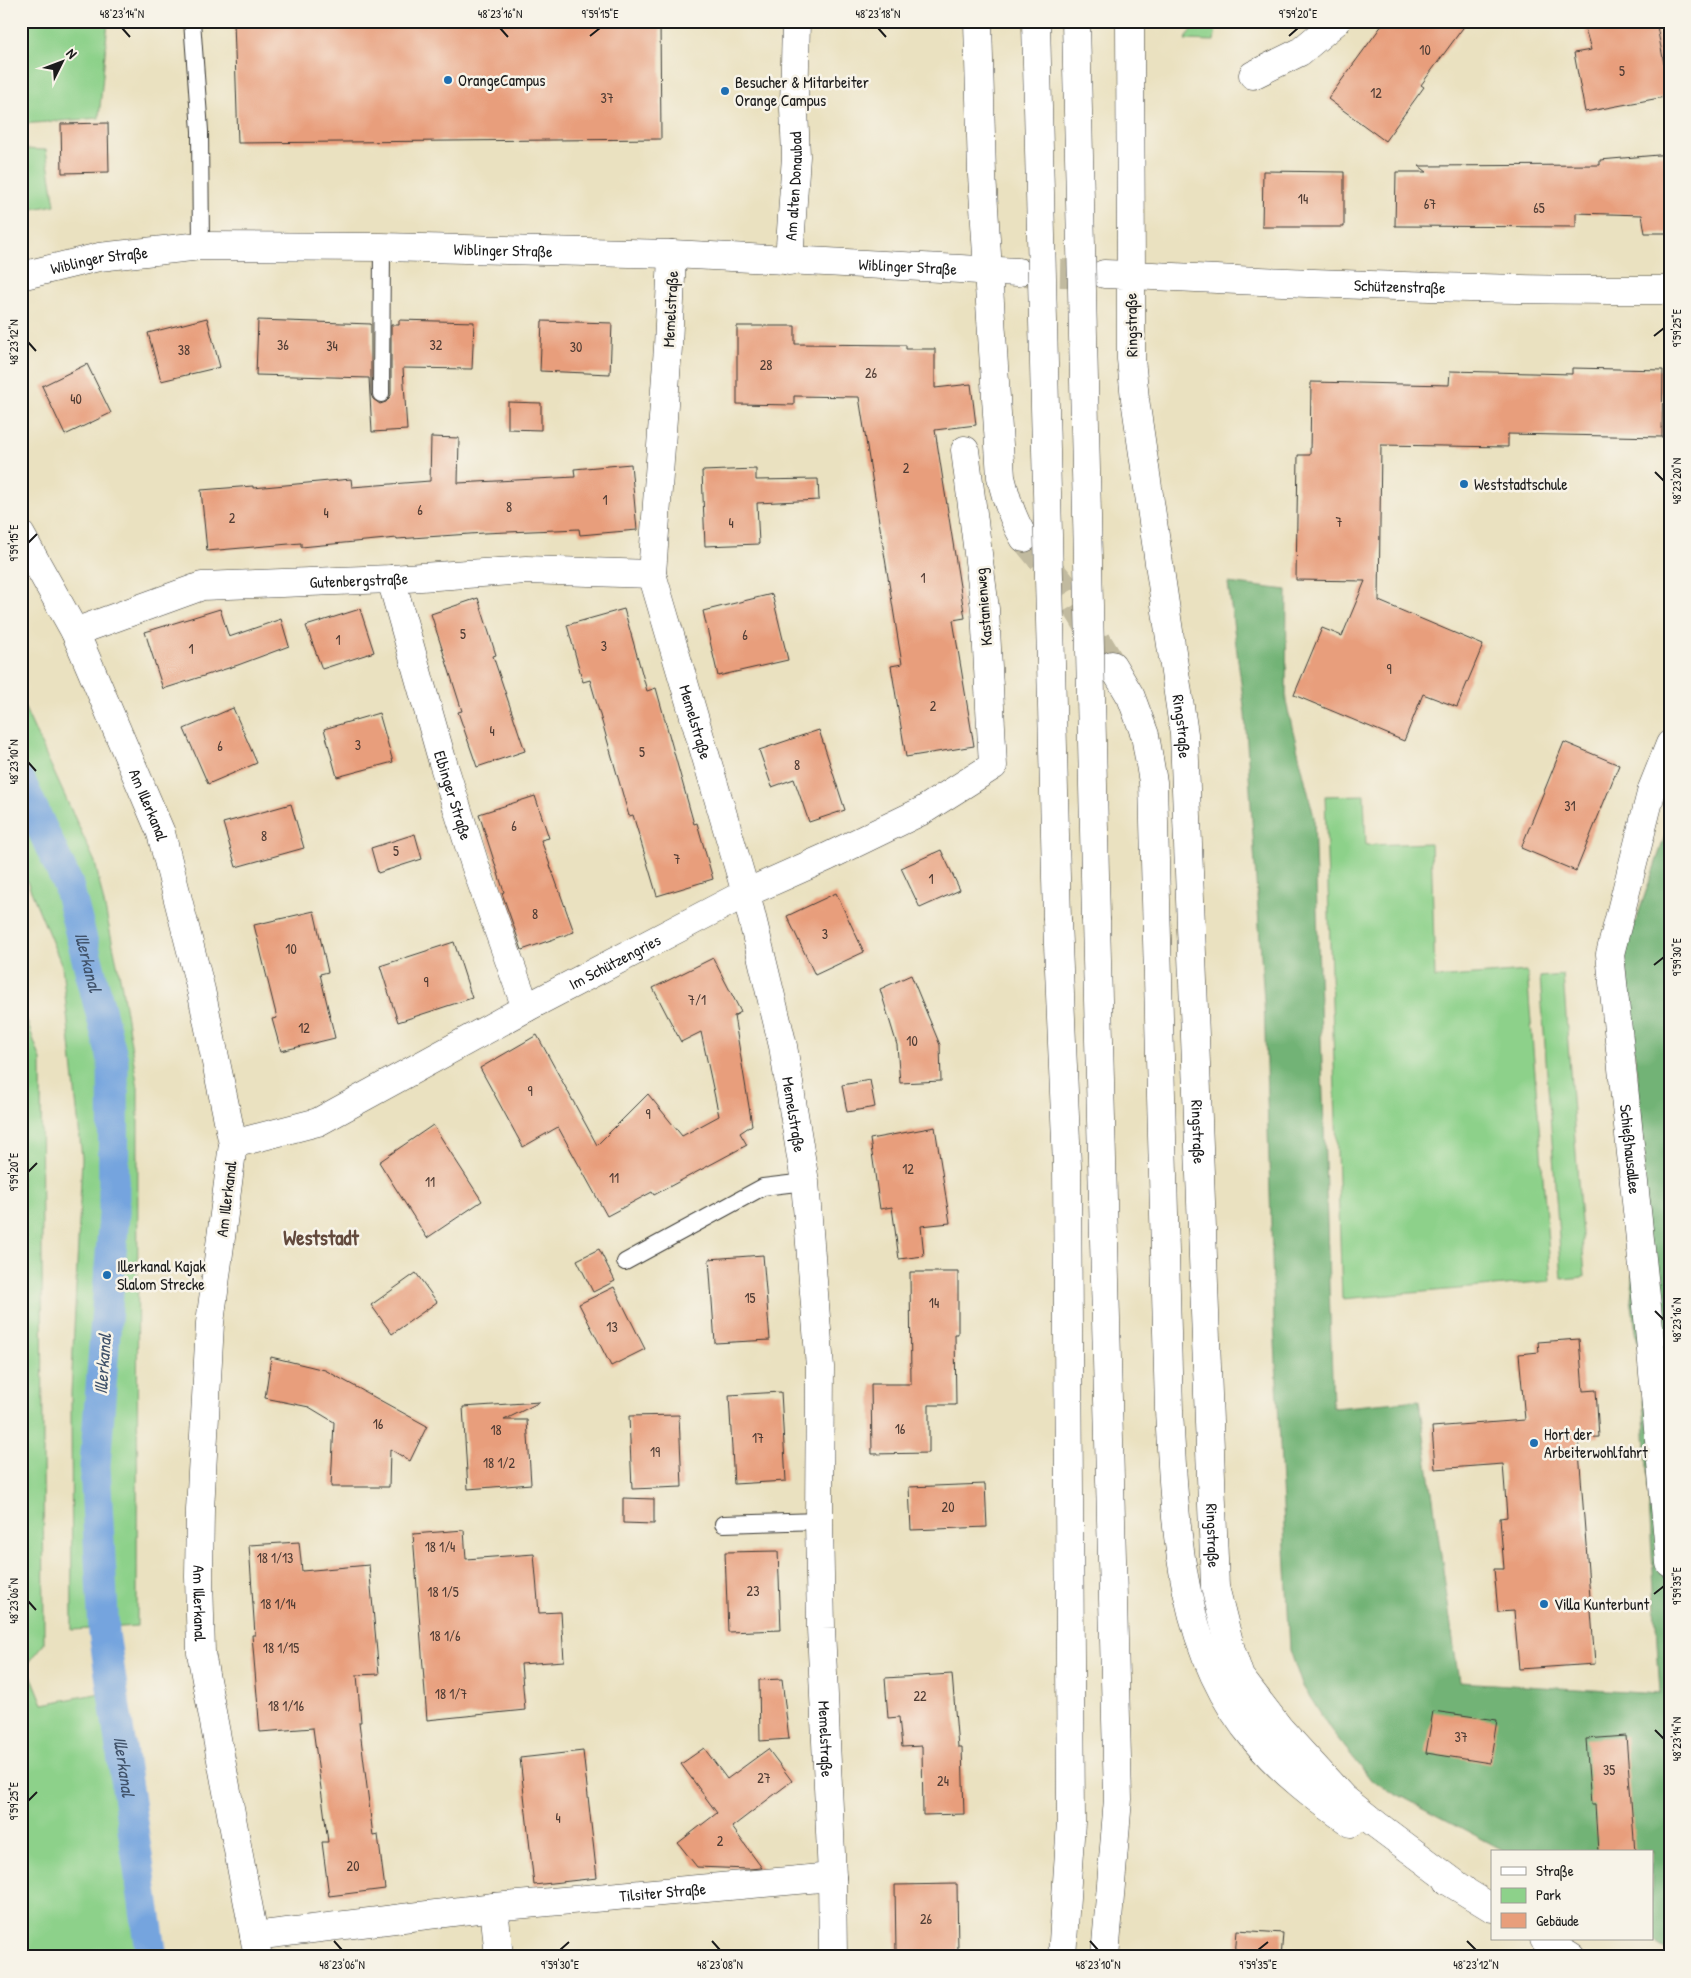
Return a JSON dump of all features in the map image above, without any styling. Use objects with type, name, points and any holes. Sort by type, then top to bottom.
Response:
[{"type":"main road","name":"Am alten Donaubad","points":[[790,262],[796,164],[794,109],[796,21]]},
{"type":"main road","points":[[978,21],[982,175],[1001,477],[1006,500],[1015,523],[1024,538]]},
{"type":"main road","points":[[1036,21],[1057,920],[1067,1166],[1071,1822],[1062,1957]]},
{"type":"main road","points":[[1076,21],[1118,1800],[1105,1957]]},
{"type":"main road","name":"Ringstraße","points":[[1130,21],[1131,360],[1135,399],[1184,734],[1215,1587],[1240,1677],[1280,1729],[1343,1798],[1464,1890]]},
{"type":"main road","points":[[1254,75],[1300,52],[1337,21]]},
{"type":"main road","name":"Wiblinger Straße","points":[[21,276],[99,257],[201,246],[382,247],[672,254],[790,262],[1018,272]]},
{"type":"main road","name":"Memelstraße","points":[[672,254],[668,347],[652,574],[746,893],[783,1046],[805,1182],[820,1367],[819,1521],[832,1877],[833,1957]]},
{"type":"main road","name":"Schützenstraße","points":[[1104,274],[1312,284],[1560,291],[1670,290]]},
{"type":"main road","name":"Kastanienweg","points":[[965,450],[985,609],[993,766]]},
{"type":"main road","name":"Am Illerkanal","points":[[21,535],[75,632],[161,833],[201,990],[232,1144],[210,1324],[200,1510],[201,1653],[256,1947]]},
{"type":"main road","name":"Gutenbergstraße","points":[[75,632],[202,586],[391,579],[526,570],[652,574]]},
{"type":"main road","name":"Elbinger Straße","points":[[391,579],[442,763],[475,865],[526,1008]]},
{"type":"main road","name":"Ringstraße","points":[[1112,665],[1131,697],[1145,736],[1153,782],[1168,1380],[1174,1505],[1185,1584],[1203,1651],[1228,1703],[1256,1742],[1307,1791],[1363,1831],[1491,1907]]},
{"type":"main road","name":"Schießhausallee","points":[[1670,744],[1652,789],[1610,954],[1647,1306],[1670,1563]]},
{"type":"main road","name":"Im Schützengries","points":[[232,1144],[318,1122],[526,1008],[746,893],[827,857],[922,811],[993,766]]},
{"type":"main road","name":"Tilsiter Straße","points":[[256,1947],[494,1907],[832,1877]]},
{"type":"main road","points":[[494,1907],[498,1957]]},
{"type":"main road","points":[[1546,1940],[1572,1957]]},
{"type":"lane","points":[[192,21],[200,131],[201,246]]},
{"type":"lane","points":[[381,394],[382,247]]},
{"type":"lane","points":[[625,1262],[763,1187],[805,1182]]},
{"type":"lane","points":[[722,1524],[819,1521]]},
{"type":"green space","points":[[21,21],[108,21],[99,118],[21,124]]},
{"type":"green space","points":[[1196,21],[1217,21],[1214,41],[1185,40]]},
{"type":"green space","points":[[21,149],[46,150],[55,205],[21,211]]},
{"type":"green space","points":[[1228,583],[1287,590],[1286,702],[1314,817],[1333,1408],[1419,1400],[1459,1682],[1660,1694],[1641,1363],[1631,1299],[1645,1159],[1625,953],[1670,821],[1670,1951],[1653,1940],[1654,1850],[1503,1850],[1372,1781],[1331,1730],[1302,1685],[1290,1650],[1274,1321],[1264,1001],[1245,714]]},
{"type":"green space","name":"Illerkanal Kajak Slalom Strecke","points":[[21,700],[95,862],[121,982],[138,1088],[137,1626],[72,1630],[71,1393],[82,1158],[62,966],[21,867]]},
{"type":"green space","points":[[1364,795],[1366,845],[1431,843],[1435,978],[1527,971],[1551,1281],[1342,1299],[1325,796]]},
{"type":"green space","points":[[1563,975],[1585,1277],[1562,1279],[1540,977]]},
{"type":"green space","points":[[21,1005],[41,1060],[44,1644],[27,1665],[43,1704],[101,1693],[142,1957],[21,1957]]},
{"type":"building","name":"OrangeCampus","points":[[234,21],[660,21],[661,139],[238,143]]},
{"type":"building","points":[[1385,21],[1468,21],[1421,85],[1424,87],[1385,141],[1328,99]]},
{"type":"building","points":[[1583,21],[1656,21],[1670,96],[1585,112],[1574,53],[1591,50]]},
{"type":"building","points":[[108,123],[109,172],[62,173],[61,124]]},
{"type":"building","points":[[1670,154],[1670,233],[1645,233],[1642,215],[1576,213],[1576,227],[1395,226],[1396,172],[1427,172],[1419,166],[1600,165],[1600,160]]},
{"type":"building","points":[[1263,171],[1344,172],[1344,227],[1262,227]]},
{"type":"building","points":[[207,318],[220,367],[161,381],[148,333]]},
{"type":"building","points":[[258,320],[371,324],[371,394],[373,399],[380,404],[386,402],[391,395],[391,325],[399,325],[399,320],[474,322],[472,369],[403,368],[407,430],[372,432],[369,378],[256,375]]},
{"type":"building","points":[[542,321],[612,323],[610,374],[540,371]]},
{"type":"building","points":[[737,326],[795,326],[795,344],[906,345],[906,349],[935,349],[935,388],[971,384],[976,425],[935,430],[965,618],[953,620],[974,746],[906,757],[891,666],[902,664],[859,397],[794,396],[794,405],[737,404]]},
{"type":"building","points":[[87,364],[111,413],[65,435],[42,386]]},
{"type":"building","points":[[1572,368],[1663,370],[1662,437],[1508,434],[1508,447],[1381,445],[1379,601],[1483,645],[1457,707],[1423,694],[1404,741],[1294,695],[1322,628],[1342,636],[1365,581],[1296,580],[1298,455],[1310,455],[1311,382],[1449,385],[1450,371],[1572,374]]},
{"type":"building","points":[[508,402],[541,403],[541,430],[508,429]]},
{"type":"building","points":[[431,437],[459,438],[458,483],[575,477],[574,469],[631,464],[637,530],[580,535],[579,529],[484,533],[397,538],[301,547],[301,543],[207,551],[201,490],[253,486],[253,488],[351,479],[352,487],[430,481]]},
{"type":"building","points":[[756,469],[756,480],[818,479],[819,500],[757,503],[759,544],[705,546],[702,471]]},
{"type":"building","points":[[772,594],[788,660],[718,676],[703,611]]},
{"type":"building","points":[[478,598],[496,655],[493,656],[525,751],[477,767],[458,712],[462,711],[431,614]]},
{"type":"building","points":[[220,609],[229,637],[281,619],[289,646],[238,665],[163,689],[145,632]]},
{"type":"building","points":[[360,609],[374,652],[322,669],[306,626]]},
{"type":"building","points":[[624,609],[647,691],[656,688],[694,824],[697,823],[713,879],[657,896],[633,815],[629,816],[590,680],[583,682],[567,625]]},
{"type":"building","points":[[233,708],[257,763],[208,784],[184,729]]},
{"type":"building","points":[[379,713],[393,762],[337,777],[324,729]]},
{"type":"building","points":[[819,730],[845,810],[809,822],[794,779],[772,787],[759,750]]},
{"type":"building","points":[[1564,742],[1619,765],[1576,871],[1521,848]]},
{"type":"building","points":[[535,796],[549,838],[541,840],[574,932],[522,950],[502,893],[504,892],[479,814]]},
{"type":"building","points":[[291,804],[304,848],[236,867],[223,823]]},
{"type":"building","points":[[415,834],[422,859],[378,873],[371,848]]},
{"type":"building","points":[[941,850],[960,890],[920,908],[901,868]]},
{"type":"building","points":[[836,893],[864,952],[815,975],[787,916]]},
{"type":"building","points":[[314,911],[328,972],[320,974],[335,1038],[281,1051],[272,1019],[277,1018],[254,925]]},
{"type":"building","points":[[454,942],[472,998],[398,1022],[380,966]]},
{"type":"building","points":[[713,958],[741,1012],[734,1016],[752,1125],[740,1133],[747,1145],[654,1195],[652,1192],[607,1216],[558,1127],[523,1147],[480,1068],[537,1035],[597,1145],[648,1094],[682,1136],[719,1116],[701,1032],[681,1042],[653,988]]},
{"type":"building","points":[[911,975],[940,1045],[941,1081],[900,1083],[897,1045],[880,989]]},
{"type":"building","points":[[870,1080],[875,1107],[847,1112],[842,1085]]},
{"type":"building","points":[[433,1125],[482,1201],[427,1238],[379,1162]]},
{"type":"building","points":[[935,1127],[950,1223],[921,1226],[924,1256],[899,1259],[892,1207],[880,1209],[870,1139]]},
{"type":"building","points":[[599,1249],[615,1281],[593,1292],[577,1260]]},
{"type":"building","points":[[763,1255],[770,1340],[715,1343],[709,1259]]},
{"type":"building","points":[[910,1272],[958,1272],[958,1334],[955,1334],[956,1405],[929,1405],[929,1453],[872,1454],[871,1384],[911,1384]]},
{"type":"building","points":[[416,1273],[437,1302],[392,1334],[371,1305]]},
{"type":"building","points":[[614,1287],[645,1349],[611,1366],[579,1304]]},
{"type":"building","points":[[1579,1339],[1583,1391],[1596,1390],[1599,1437],[1578,1438],[1595,1664],[1519,1669],[1514,1611],[1498,1612],[1494,1569],[1504,1569],[1500,1518],[1507,1517],[1503,1464],[1435,1469],[1432,1427],[1525,1420],[1519,1354],[1539,1352],[1538,1342]]},
{"type":"building","points":[[271,1357],[325,1370],[427,1426],[410,1461],[390,1449],[389,1487],[331,1487],[334,1422],[309,1407],[265,1398]]},
{"type":"building","points":[[781,1392],[786,1481],[734,1484],[729,1395]]},
{"type":"building","points":[[540,1402],[504,1420],[527,1420],[531,1484],[468,1489],[463,1407]]},
{"type":"building","points":[[679,1415],[682,1487],[632,1489],[629,1416]]},
{"type":"building","points":[[985,1484],[987,1527],[911,1530],[909,1487]]},
{"type":"building","points":[[623,1498],[654,1499],[654,1524],[623,1523]]},
{"type":"building","points":[[464,1530],[466,1559],[534,1554],[539,1613],[561,1612],[564,1661],[521,1664],[525,1710],[427,1720],[413,1534]]},
{"type":"building","points":[[299,1542],[302,1571],[369,1565],[379,1674],[357,1675],[361,1722],[359,1722],[373,1836],[378,1835],[385,1889],[329,1896],[322,1842],[328,1842],[313,1728],[260,1732],[252,1635],[255,1635],[249,1545]]},
{"type":"building","points":[[778,1551],[781,1630],[728,1632],[725,1552]]},
{"type":"building","points":[[952,1674],[958,1747],[962,1747],[964,1814],[923,1815],[922,1746],[902,1747],[899,1717],[888,1718],[885,1678]]},
{"type":"building","points":[[782,1679],[789,1739],[760,1741],[759,1680]]},
{"type":"building","points":[[1433,1711],[1497,1720],[1490,1763],[1426,1753]]},
{"type":"building","points":[[1626,1736],[1635,1850],[1598,1850],[1595,1805],[1591,1805],[1586,1739]]},
{"type":"building","points":[[704,1748],[727,1779],[768,1749],[792,1781],[732,1827],[762,1868],[697,1867],[678,1843],[717,1813],[681,1764]]},
{"type":"building","points":[[583,1751],[597,1878],[534,1885],[520,1758]]},
{"type":"building","points":[[957,1884],[958,1953],[896,1953],[895,1885]]},
{"type":"building","points":[[1237,1930],[1283,1933],[1281,1957],[1235,1957]]},
{"type":"waterway","name":"Illerkanal","points":[[21,783],[68,885],[113,1060],[114,1214],[95,1466],[104,1633],[152,1957]]},
{"type":"tunnel","points":[[1018,272],[1104,274]]},
{"type":"tunnel","points":[[1024,538],[1065,588],[1112,665]]},
{"type":"place","name":"OrangeCampus","points":[[448,80]]},
{"type":"place","name":"Besucher & Mitarbeiter Orange Campus","points":[[725,91]]},
{"type":"place","name":"Weststadtschule","points":[[1464,484]]},
{"type":"place","name":"Illerkanal Kajak Slalom Strecke","points":[[107,1275]]},
{"type":"place","name":"Hort der Arbeiterwohlfahrt","points":[[1534,1443]]},
{"type":"place","name":"Villa Kunterbunt","points":[[1544,1604]]},
{"type":"district","name":"Weststadt","points":[[321,1238]]}]
